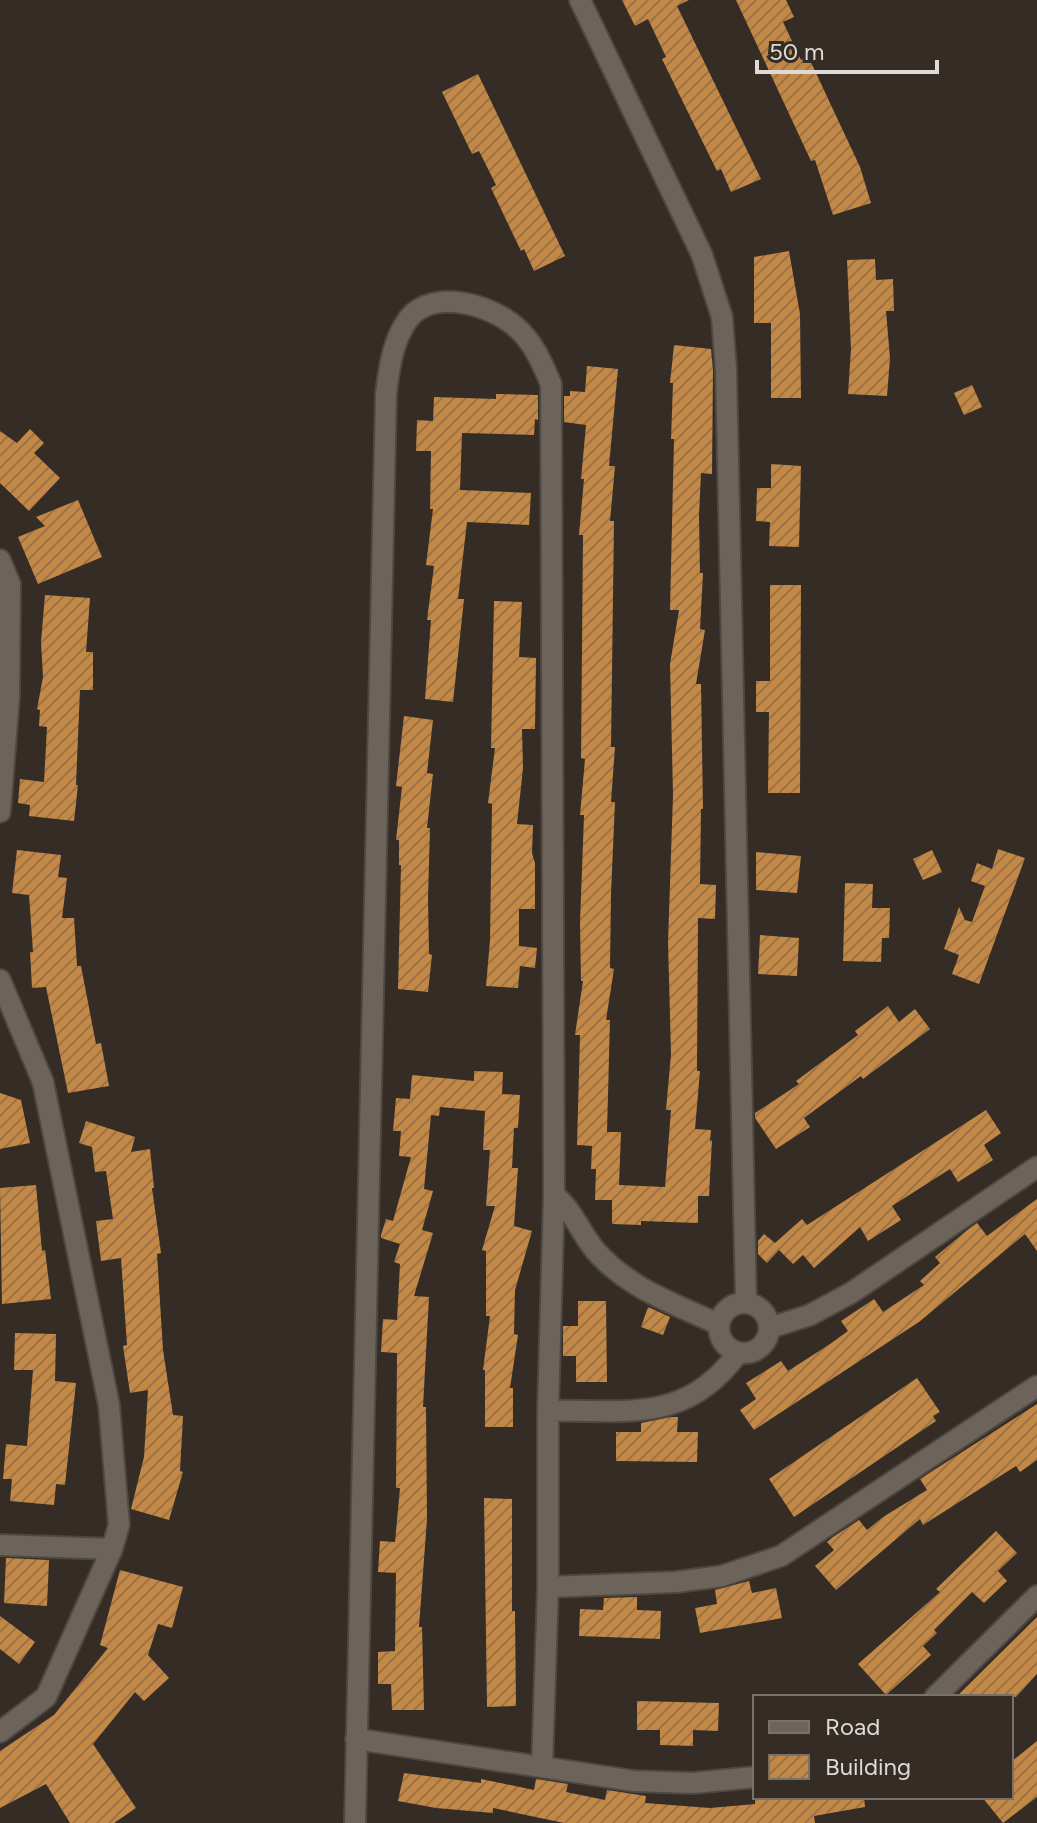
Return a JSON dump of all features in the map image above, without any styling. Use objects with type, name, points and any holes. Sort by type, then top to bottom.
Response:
[{"type":"street","points":[[580,0],[702,255],[722,317],[727,401],[746,1302]]},
{"type":"street","points":[[355,1823],[386,394],[389,363],[399,336],[410,317],[429,303],[458,303],[486,310],[514,325],[535,348],[551,384],[554,1195],[542,1767]]},
{"type":"street","points":[[0,560],[10,584],[9,696],[0,812]]},
{"type":"street","points":[[0,980],[43,1082],[109,1405],[119,1525],[112,1549],[46,1697],[0,1732]]},
{"type":"street","points":[[769,1328],[810,1315],[851,1293],[1037,1167]]},
{"type":"street","points":[[554,1195],[568,1207],[594,1249],[624,1278],[718,1324]]},
{"type":"street","points":[[746,1302],[760,1308],[769,1328],[760,1348],[738,1353],[721,1339],[718,1324],[725,1310],[746,1302]]},
{"type":"street","points":[[548,1411],[647,1409],[681,1403],[726,1370],[738,1353]]},
{"type":"street","points":[[548,1587],[676,1582],[722,1576],[781,1556],[1037,1386]]},
{"type":"street","points":[[0,1545],[112,1549]]},
{"type":"street","points":[[937,1695],[1037,1596]]},
{"type":"street","points":[[356,1739],[634,1781],[693,1783],[753,1777]]},
{"type":"building","points":[[622,0],[689,0],[677,6],[761,179],[731,192],[721,169],[717,171],[662,59],[666,57],[648,19],[635,26]]},
{"type":"building","points":[[736,0],[786,0],[794,17],[783,22],[801,60],[808,56],[860,167],[871,203],[833,215],[815,160],[811,161]]},
{"type":"building","points":[[478,74],[565,256],[534,271],[491,188],[496,185],[479,151],[472,154],[442,92]]},
{"type":"building","points":[[789,251],[800,314],[801,398],[771,398],[771,323],[754,323],[754,257]]},
{"type":"building","points":[[875,259],[876,280],[893,279],[894,311],[886,311],[890,358],[887,396],[848,394],[851,349],[847,260]]},
{"type":"building","points":[[674,345],[711,349],[713,370],[712,474],[701,473],[700,573],[703,573],[700,629],[705,630],[696,684],[701,684],[703,809],[700,884],[716,885],[715,919],[698,918],[697,1071],[700,1071],[695,1129],[711,1130],[709,1196],[698,1196],[698,1223],[641,1221],[641,1225],[612,1224],[612,1200],[595,1200],[596,1169],[591,1169],[592,1146],[577,1145],[580,1035],[575,1035],[583,981],[580,923],[584,815],[580,815],[585,759],[581,758],[583,535],[579,535],[586,425],[564,422],[564,396],[570,396],[570,391],[585,392],[587,366],[618,369],[609,466],[615,466],[610,521],[614,521],[611,747],[615,747],[611,802],[615,802],[610,968],[614,969],[606,1020],[610,1020],[607,1132],[621,1132],[619,1185],[665,1187],[671,1110],[666,1110],[671,1054],[668,942],[673,795],[670,664],[679,610],[670,610],[674,439],[671,439],[673,383],[670,383]]},
{"type":"building","points":[[972,385],[982,407],[964,415],[954,393]]},
{"type":"building","points":[[496,394],[538,395],[538,420],[535,419],[534,435],[462,433],[460,490],[531,493],[529,525],[467,522],[458,599],[464,599],[453,702],[425,699],[431,620],[427,620],[434,566],[426,565],[433,509],[430,509],[431,451],[416,451],[417,420],[433,421],[434,397],[496,399]]},
{"type":"building","points":[[30,429],[44,443],[34,453],[60,478],[29,511],[0,483],[0,431],[17,443]]},
{"type":"building","points":[[771,464],[801,466],[799,547],[769,546],[770,522],[756,521],[757,488],[771,488]]},
{"type":"building","points":[[78,500],[102,557],[38,584],[18,537],[45,526],[36,517]]},
{"type":"building","points":[[770,585],[801,585],[800,793],[768,793],[769,712],[756,712],[756,681],[770,681]]},
{"type":"building","points":[[45,595],[90,598],[86,652],[93,652],[93,690],[80,690],[74,821],[29,816],[30,805],[18,803],[20,779],[44,782],[47,727],[39,726],[40,710],[37,709],[43,677],[41,642]]},
{"type":"building","points":[[494,601],[522,602],[519,657],[536,658],[535,729],[522,729],[523,768],[517,824],[533,825],[532,853],[535,863],[535,909],[519,909],[519,946],[537,948],[535,968],[520,966],[518,988],[486,986],[490,940],[492,804],[488,803],[495,748],[491,748]]},
{"type":"building","points":[[404,716],[433,720],[427,773],[433,774],[427,828],[430,828],[428,898],[429,954],[432,955],[428,992],[398,989],[401,865],[399,840],[396,840],[402,787],[396,786]]},
{"type":"building","points":[[998,849],[1025,858],[979,984],[952,974],[959,955],[944,949],[959,907],[965,920],[972,922],[985,886],[971,881],[977,863],[992,869]]},
{"type":"building","points":[[17,850],[61,855],[58,877],[67,878],[62,918],[74,918],[77,966],[81,966],[96,1044],[101,1043],[109,1086],[68,1093],[46,987],[32,988],[29,895],[12,893]]},
{"type":"building","points":[[932,850],[942,872],[923,880],[913,859]]},
{"type":"building","points":[[756,852],[801,856],[797,893],[756,890]]},
{"type":"building","points":[[845,883],[873,884],[872,908],[890,908],[889,938],[882,938],[881,962],[843,961]]},
{"type":"building","points":[[760,935],[799,938],[797,976],[758,974]]},
{"type":"building","points":[[888,1006],[899,1022],[915,1009],[930,1029],[804,1118],[810,1127],[776,1149],[755,1118],[755,1113],[799,1084],[796,1081],[858,1035],[855,1031]]},
{"type":"building","points":[[474,1071],[503,1072],[502,1094],[520,1095],[512,1168],[518,1168],[514,1226],[532,1231],[515,1290],[514,1334],[518,1335],[510,1388],[513,1388],[513,1427],[485,1427],[483,1370],[490,1316],[486,1316],[486,1251],[482,1250],[495,1206],[486,1206],[490,1150],[483,1150],[485,1111],[440,1107],[439,1116],[431,1115],[424,1189],[433,1191],[422,1230],[433,1233],[414,1296],[429,1297],[423,1407],[426,1407],[427,1519],[419,1627],[422,1627],[424,1710],[392,1710],[391,1684],[378,1684],[378,1652],[395,1651],[396,1573],[378,1572],[380,1541],[395,1542],[400,1488],[396,1488],[397,1353],[381,1352],[383,1319],[397,1320],[400,1264],[394,1262],[400,1244],[381,1238],[381,1235],[386,1219],[393,1221],[411,1157],[399,1156],[401,1131],[393,1131],[396,1098],[410,1099],[412,1075],[474,1081]]},
{"type":"building","points":[[0,1093],[21,1100],[30,1143],[0,1149]]},
{"type":"building","points":[[986,1110],[1001,1133],[984,1145],[993,1160],[958,1182],[950,1169],[892,1206],[901,1220],[868,1241],[860,1227],[814,1268],[803,1255],[793,1264],[779,1250],[767,1263],[758,1254],[758,1241],[764,1234],[775,1243],[802,1219],[807,1225]]},
{"type":"building","points":[[86,1121],[135,1137],[131,1152],[150,1149],[161,1253],[157,1254],[163,1350],[173,1415],[183,1416],[180,1471],[183,1472],[169,1520],[131,1509],[144,1457],[148,1390],[130,1393],[123,1346],[127,1345],[121,1258],[101,1261],[96,1221],[113,1219],[106,1171],[95,1172],[92,1147],[79,1143]]},
{"type":"building","points":[[36,1185],[42,1251],[45,1250],[51,1299],[2,1304],[0,1188]]},
{"type":"building","points":[[1037,1199],[1037,1251],[1025,1234],[919,1322],[754,1430],[740,1410],[756,1399],[746,1383],[781,1361],[788,1371],[830,1344],[848,1331],[841,1321],[874,1299],[883,1312],[924,1285],[920,1281],[940,1263],[935,1257],[966,1231],[977,1223],[987,1236]]},
{"type":"building","points":[[578,1301],[606,1301],[607,1382],[576,1382],[576,1356],[563,1356],[563,1326],[578,1326]]},
{"type":"building","points":[[648,1307],[670,1317],[663,1335],[641,1327]]},
{"type":"building","points":[[15,1333],[56,1334],[55,1381],[76,1383],[65,1485],[56,1484],[54,1505],[10,1501],[12,1479],[3,1479],[6,1444],[27,1446],[33,1370],[14,1370]]},
{"type":"building","points":[[917,1378],[940,1412],[933,1416],[936,1421],[794,1517],[769,1479]]},
{"type":"building","points":[[1037,1404],[1037,1460],[1020,1472],[1016,1466],[923,1525],[920,1519],[836,1590],[815,1566],[834,1550],[827,1542],[833,1537],[859,1520],[867,1530],[927,1490],[920,1479]]},
{"type":"building","points":[[678,1417],[677,1432],[698,1432],[697,1462],[616,1461],[616,1432],[641,1432],[641,1423]]},
{"type":"building","points":[[484,1498],[512,1499],[516,1706],[487,1707]]},
{"type":"building","points":[[996,1531],[1017,1553],[998,1571],[1007,1581],[984,1603],[972,1592],[934,1630],[937,1633],[923,1646],[931,1655],[886,1695],[858,1664],[940,1592],[936,1589]]},
{"type":"building","points":[[6,1558],[49,1560],[47,1606],[4,1603]]},
{"type":"building","points":[[120,1570],[183,1587],[172,1628],[158,1624],[148,1655],[169,1678],[144,1701],[135,1692],[93,1744],[136,1808],[114,1823],[70,1823],[46,1784],[0,1808],[0,1751],[54,1715],[108,1648],[100,1645]]},
{"type":"building","points":[[749,1581],[752,1593],[776,1588],[782,1618],[700,1633],[695,1608],[717,1604],[715,1590]]},
{"type":"building","points":[[637,1597],[637,1610],[661,1611],[660,1639],[579,1636],[580,1609],[603,1610],[604,1598]]},
{"type":"building","points":[[0,1616],[35,1642],[19,1664],[0,1649]]},
{"type":"building","points":[[1037,1617],[1037,1674],[1016,1697],[958,1695]]},
{"type":"building","points":[[637,1701],[719,1703],[718,1731],[693,1730],[693,1746],[660,1745],[660,1730],[637,1730]]},
{"type":"building","points":[[1037,1741],[1037,1797],[1003,1823],[984,1799],[1013,1799],[1013,1760]]},
{"type":"building","points":[[404,1773],[481,1783],[481,1779],[534,1790],[536,1779],[568,1784],[566,1792],[605,1800],[607,1790],[646,1796],[645,1803],[710,1808],[755,1804],[755,1799],[864,1799],[865,1807],[814,1816],[815,1823],[564,1823],[493,1808],[493,1813],[398,1801]]}]
